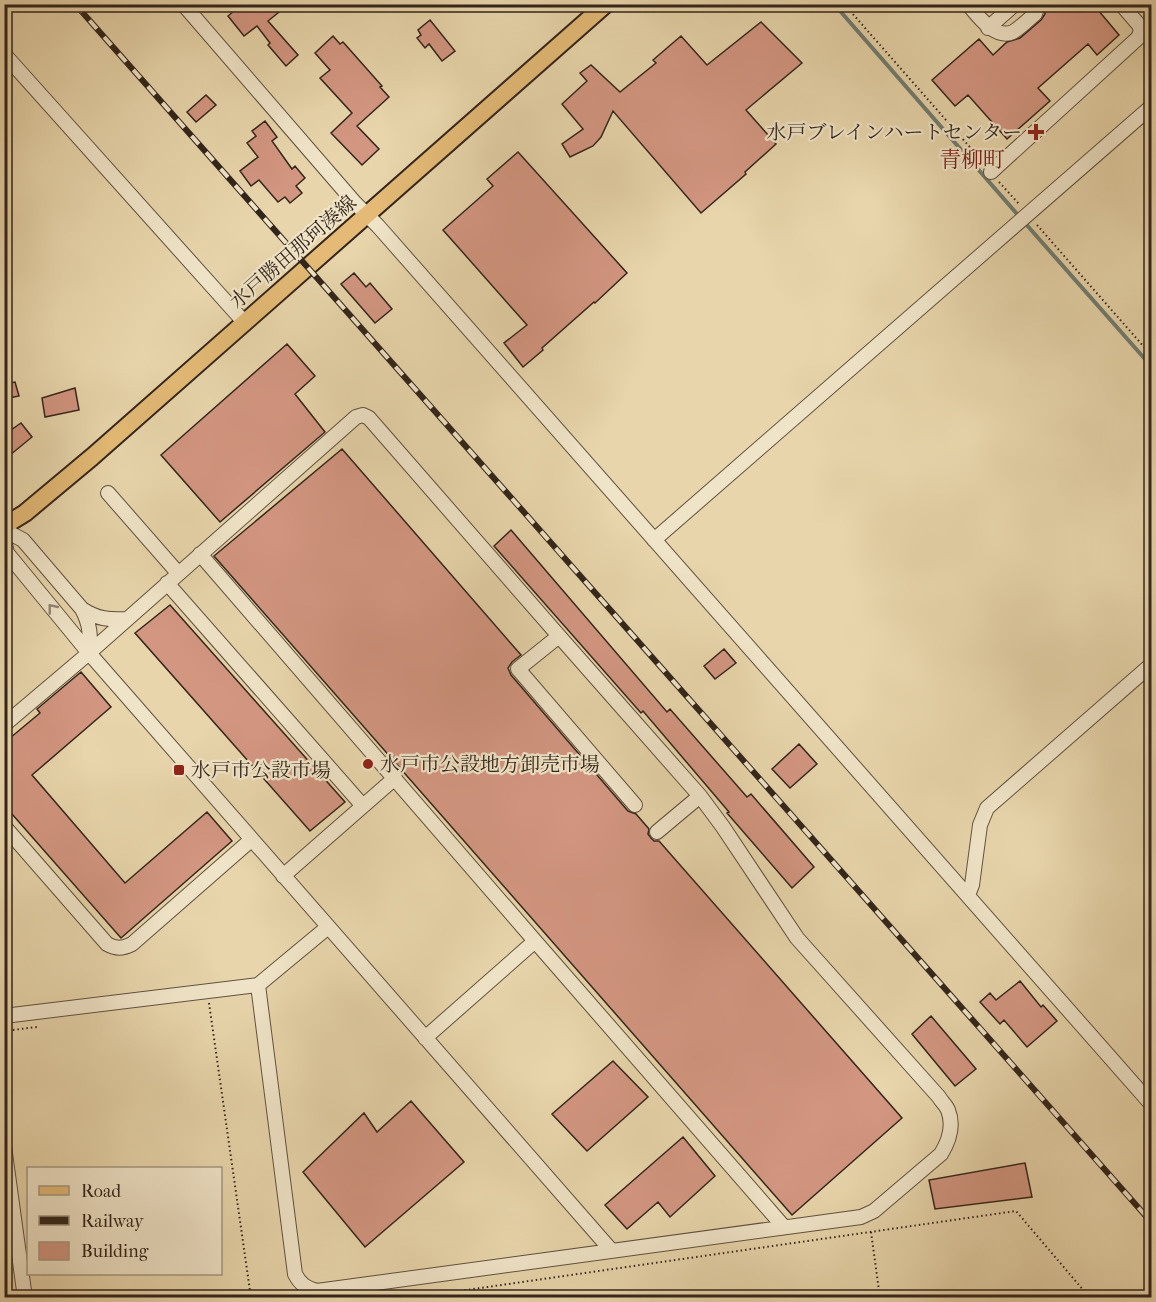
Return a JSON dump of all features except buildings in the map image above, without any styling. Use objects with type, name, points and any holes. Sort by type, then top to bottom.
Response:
[{"type":"main road","name":"水戸勝田那珂湊線","points":[[4,528],[84,464],[606,4]]},
{"type":"street","points":[[183,4],[1152,1106]]},
{"type":"street","points":[[987,4],[972,9],[988,28],[1004,33],[1013,32],[1035,14],[1035,4]]},
{"type":"street","points":[[988,28],[1015,4]]},
{"type":"street","points":[[991,172],[1137,38],[1141,31],[1139,25],[1121,4]]},
{"type":"street","points":[[4,54],[245,322]]},
{"type":"street","points":[[654,540],[1152,106]]},
{"type":"street","points":[[4,725],[356,417],[363,415],[369,418],[700,796],[723,826],[797,938],[948,1109],[951,1126],[948,1142],[941,1154],[874,1211],[861,1217],[317,1291],[308,1288],[299,1281],[295,1274],[258,985]]},
{"type":"street","points":[[108,494],[178,573]]},
{"type":"street","points":[[4,528],[23,540],[82,609],[89,627],[89,653]]},
{"type":"street","points":[[4,540],[8,552],[89,653],[611,1250]]},
{"type":"street","points":[[200,554],[783,1227]]},
{"type":"street","points":[[167,583],[363,807]]},
{"type":"street","points":[[82,609],[99,618],[127,619]]},
{"type":"street","points":[[559,636],[519,669],[635,805]]},
{"type":"street","points":[[968,895],[972,885],[980,825],[987,808],[1152,664]]},
{"type":"street","points":[[283,876],[395,778]]},
{"type":"street","points":[[657,832],[700,796]]},
{"type":"street","points":[[4,826],[107,944],[114,948],[123,948],[132,944],[251,840]]},
{"type":"street","points":[[4,1016],[258,985],[328,927]]},
{"type":"street","points":[[425,1038],[535,941]]},
{"type":"street","points":[[4,1146],[25,1298]]},
{"type":"path","points":[[209,1003],[251,1298]]},
{"type":"path","points":[[4,1031],[39,1027]]},
{"type":"path","points":[[411,1298],[1016,1211],[1090,1298]]},
{"type":"path","points":[[871,1232],[880,1298]]},
{"type":"path","points":[[451,1292],[452,1298]]},
{"type":"waterway","points":[[834,4],[1017,214]]},
{"type":"waterway","points":[[1025,223],[1152,367]]},
{"type":"railway","points":[[75,4],[1152,1223]]},
{"type":"place","name":"水戸ブレインハートセンター","points":[[1036,132]]},
{"type":"place","name":"水戸市公設地方卸売市場","points":[[368,764]]},
{"type":"place","name":"水戸市公設市場","points":[[179,770]]},
{"type":"district","name":"青柳町","points":[[972,160]]}]
